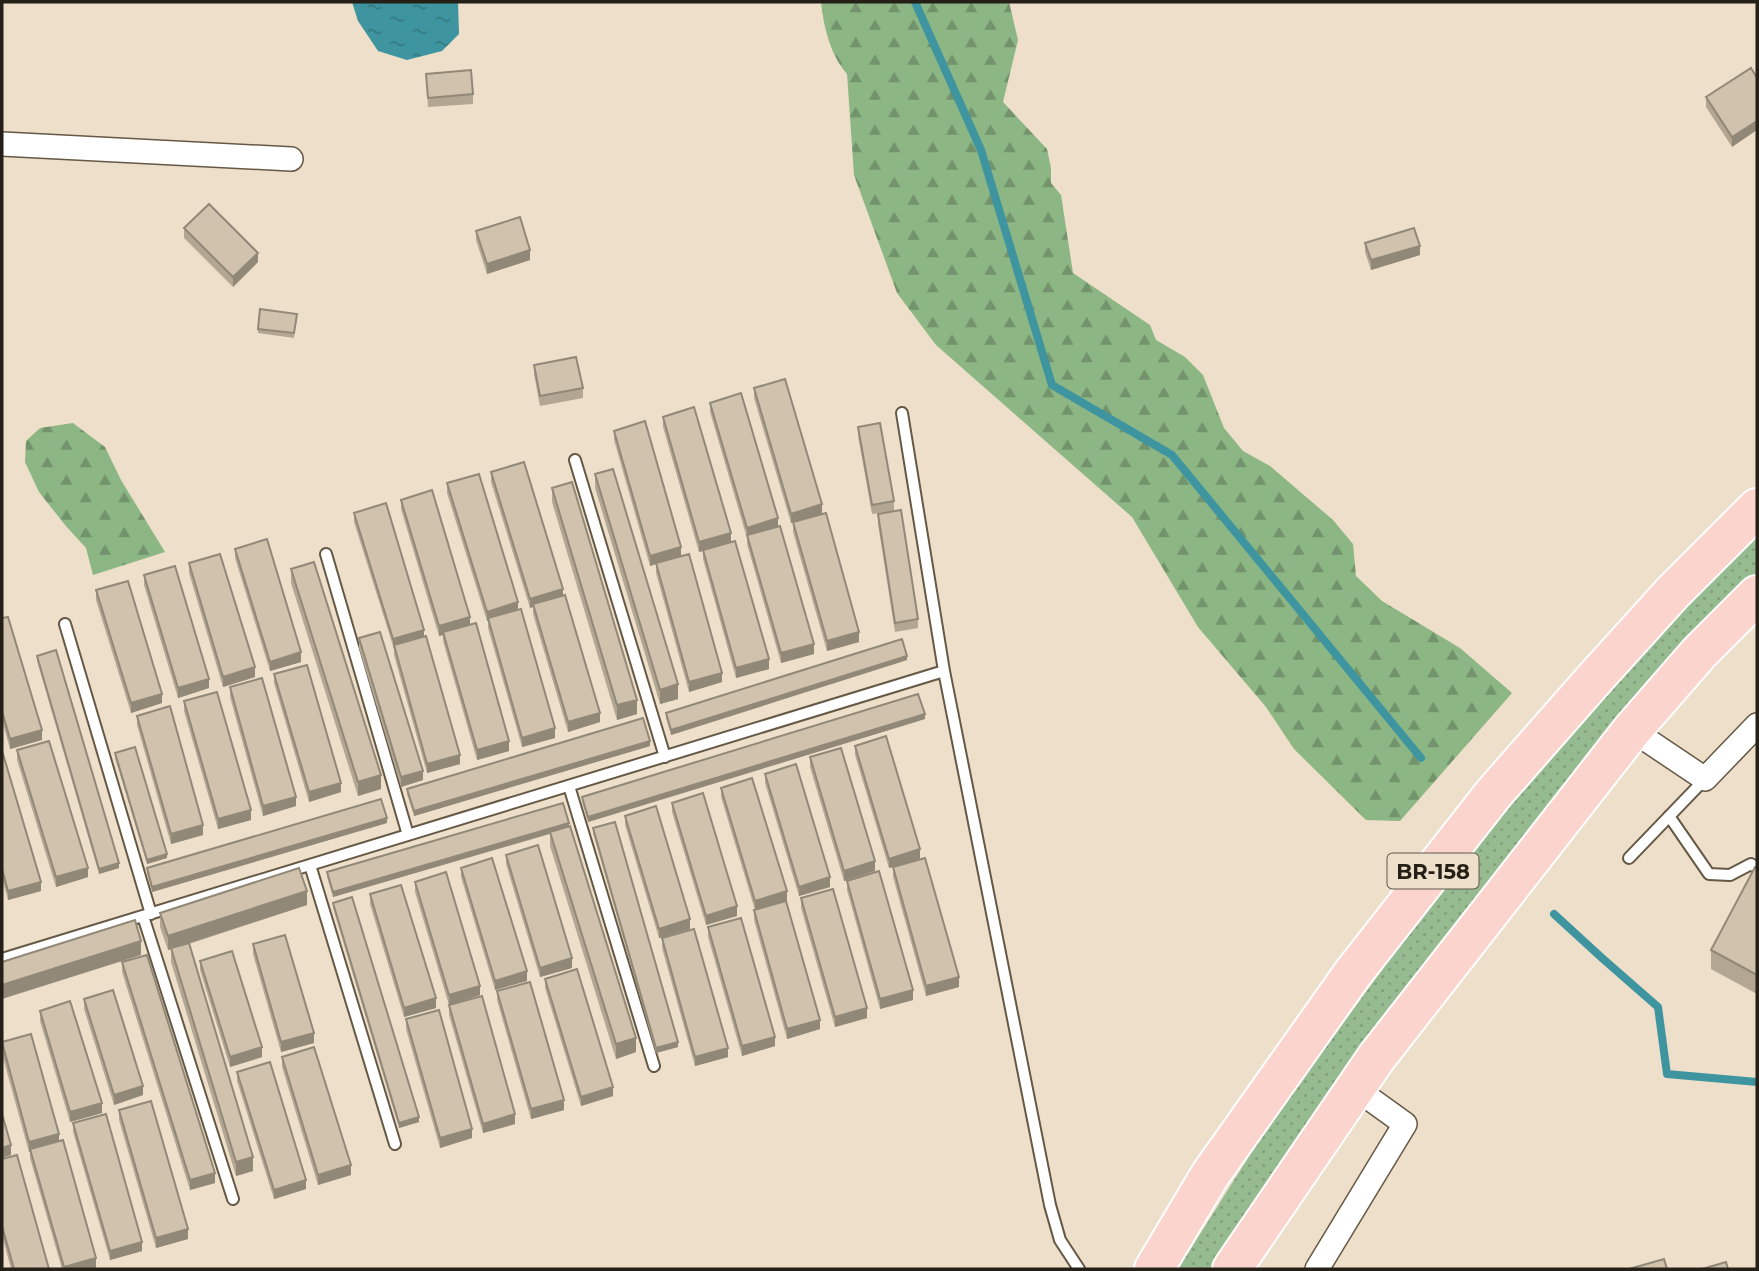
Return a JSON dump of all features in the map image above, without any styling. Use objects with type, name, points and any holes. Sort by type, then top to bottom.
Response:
[{"type":"highway","name":"BR-158","points":[[1154,1269],[1210,1175],[1345,984],[1494,793],[1673,592],[1757,508]]},
{"type":"highway","name":"BR-158","points":[[1232,1269],[1392,1037],[1632,730],[1699,653],[1757,595]]},
{"type":"street","points":[[2,144],[290,159]]},
{"type":"street","points":[[1632,730],[1705,779],[1757,724]]},
{"type":"street","points":[[1317,1269],[1405,1124],[1355,1088]]},
{"type":"lane","points":[[902,412],[944,671],[1050,1205],[1060,1240],[1079,1269]]},
{"type":"lane","points":[[575,460],[665,757]]},
{"type":"lane","points":[[326,554],[408,835]]},
{"type":"lane","points":[[65,624],[147,915],[233,1199]]},
{"type":"lane","points":[[2,959],[944,671]]},
{"type":"lane","points":[[1629,858],[1705,779]]},
{"type":"lane","points":[[569,786],[654,1066]]},
{"type":"lane","points":[[1669,817],[1709,874],[1730,875],[1751,864],[1757,868]]},
{"type":"lane","points":[[310,865],[395,1144]]},
{"type":"green space","points":[[821,2],[1009,2],[1018,40],[1003,102],[1047,149],[1051,183],[1061,195],[1073,273],[1150,325],[1156,340],[1185,357],[1203,375],[1224,428],[1243,451],[1270,466],[1333,520],[1353,544],[1356,576],[1382,601],[1460,648],[1512,693],[1400,821],[1366,820],[1294,749],[1266,707],[1198,627],[1132,517],[936,345],[897,293],[854,175],[847,74],[836,58],[829,40]]},
{"type":"green space","points":[[73,423],[105,447],[121,480],[165,552],[93,575],[86,548],[39,492],[25,462],[26,441],[40,428]]},
{"type":"green space","points":[[1757,528],[1757,581],[1586,762],[1443,939],[1348,1066],[1219,1269],[1178,1269],[1270,1123],[1420,918],[1559,746]]},
{"type":"water","points":[[352,2],[458,2],[459,34],[442,51],[407,60],[378,51],[358,21]]},
{"type":"building","points":[[1751,68],[1757,78],[1757,121],[1732,137],[1706,97]]},
{"type":"building","points":[[471,70],[473,94],[428,98],[426,74]]},
{"type":"building","points":[[209,204],[258,253],[233,277],[184,228]]},
{"type":"building","points":[[520,217],[530,250],[487,264],[476,231]]},
{"type":"building","points":[[1414,228],[1420,246],[1371,260],[1365,243]]},
{"type":"building","points":[[260,309],[297,314],[294,333],[258,329]]},
{"type":"building","points":[[576,357],[583,388],[540,396],[534,365]]},
{"type":"building","points":[[785,379],[822,504],[791,514],[754,388]]},
{"type":"building","points":[[741,393],[778,518],[747,528],[710,403]]},
{"type":"building","points":[[694,407],[731,533],[699,542],[663,417]]},
{"type":"building","points":[[645,421],[681,547],[650,556],[614,431]]},
{"type":"building","points":[[880,423],[894,501],[872,505],[858,427]]},
{"type":"building","points":[[524,462],[563,589],[530,599],[491,472]]},
{"type":"building","points":[[613,469],[678,684],[660,690],[595,474]]},
{"type":"building","points":[[479,474],[518,602],[487,612],[447,483]]},
{"type":"building","points":[[572,482],[637,700],[617,705],[552,488]]},
{"type":"building","points":[[432,490],[470,617],[439,626],[401,500]]},
{"type":"building","points":[[386,503],[424,630],[393,639],[354,513]]},
{"type":"building","points":[[901,510],[918,619],[895,623],[878,514]]},
{"type":"building","points":[[826,513],[859,632],[827,641],[793,522]]},
{"type":"building","points":[[780,526],[814,644],[781,653],[747,535]]},
{"type":"building","points":[[267,539],[301,652],[270,662],[235,549]]},
{"type":"building","points":[[735,541],[769,659],[736,668],[703,550]]},
{"type":"building","points":[[220,554],[255,667],[223,677],[189,563]]},
{"type":"building","points":[[689,554],[722,673],[689,682],[656,563]]},
{"type":"building","points":[[314,562],[381,775],[358,782],[291,569]]},
{"type":"building","points":[[175,566],[209,679],[178,688],[144,575]]},
{"type":"building","points":[[128,581],[162,694],[131,703],[96,590]]},
{"type":"building","points":[[565,595],[600,713],[568,722],[533,604]]},
{"type":"building","points":[[521,609],[555,728],[522,738],[488,618]]},
{"type":"building","points":[[8,617],[42,730],[10,739],[2,711],[2,618]]},
{"type":"building","points":[[476,623],[509,741],[477,750],[443,632]]},
{"type":"building","points":[[380,632],[423,771],[401,777],[359,638]]},
{"type":"building","points":[[426,636],[460,755],[427,764],[394,645]]},
{"type":"building","points":[[902,639],[907,656],[671,730],[666,713]]},
{"type":"building","points":[[56,650],[119,863],[99,869],[37,656]]},
{"type":"building","points":[[307,665],[341,783],[309,792],[274,674]]},
{"type":"building","points":[[262,678],[296,797],[263,806],[230,687]]},
{"type":"building","points":[[217,692],[251,810],[218,819],[184,701]]},
{"type":"building","points":[[918,694],[925,714],[588,817],[582,797]]},
{"type":"building","points":[[170,706],[203,825],[171,834],[137,716]]},
{"type":"building","points":[[643,718],[650,741],[414,811],[407,789]]},
{"type":"building","points":[[886,736],[920,849],[889,859],[855,746]]},
{"type":"building","points":[[49,741],[88,868],[56,877],[17,750]]},
{"type":"building","points":[[135,747],[167,854],[147,860],[115,753]]},
{"type":"building","points":[[841,748],[875,861],[844,871],[810,757]]},
{"type":"building","points":[[3,754],[41,882],[8,891],[2,869]]},
{"type":"building","points":[[796,764],[830,877],[799,887],[765,774]]},
{"type":"building","points":[[752,778],[787,891],[755,901],[721,788]]},
{"type":"building","points":[[703,793],[737,906],[706,916],[672,803]]},
{"type":"building","points":[[381,799],[387,818],[152,887],[147,868]]},
{"type":"building","points":[[563,803],[569,823],[333,892],[327,872]]},
{"type":"building","points":[[656,806],[690,919],[659,929],[625,816]]},
{"type":"building","points":[[615,822],[678,1042],[656,1048],[593,828]]},
{"type":"building","points":[[570,826],[636,1038],[616,1044],[550,832]]},
{"type":"building","points":[[538,845],[572,958],[540,968],[506,855]]},
{"type":"building","points":[[492,858],[527,971],[495,981],[461,868]]},
{"type":"building","points":[[925,858],[959,977],[926,986],[893,867]]},
{"type":"building","points":[[1755,867],[1757,868],[1757,975],[1711,950]]},
{"type":"building","points":[[299,868],[307,891],[168,936],[160,913]]},
{"type":"building","points":[[879,871],[913,990],[880,999],[847,881]]},
{"type":"building","points":[[446,872],[480,986],[449,995],[415,882]]},
{"type":"building","points":[[401,885],[436,998],[404,1008],[370,894]]},
{"type":"building","points":[[833,889],[867,1008],[835,1017],[801,898]]},
{"type":"building","points":[[352,897],[419,1117],[399,1123],[333,903]]},
{"type":"building","points":[[786,901],[820,1020],[787,1029],[754,910]]},
{"type":"building","points":[[741,918],[775,1037],[742,1046],[708,927]]},
{"type":"building","points":[[135,920],[141,941],[2,985],[2,962]]},
{"type":"building","points":[[694,929],[728,1048],[695,1057],[662,938]]},
{"type":"building","points":[[285,935],[314,1033],[281,1042],[253,944]]},
{"type":"building","points":[[189,943],[253,1157],[236,1162],[171,948]]},
{"type":"building","points":[[232,951],[262,1047],[230,1057],[200,961]]},
{"type":"building","points":[[147,955],[215,1173],[190,1180],[122,962]]},
{"type":"building","points":[[577,969],[613,1087],[581,1097],[545,979]]},
{"type":"building","points":[[530,982],[564,1100],[531,1109],[497,991]]},
{"type":"building","points":[[113,990],[143,1086],[114,1095],[84,999]]},
{"type":"building","points":[[482,996],[515,1114],[483,1124],[449,1005]]},
{"type":"building","points":[[70,1001],[102,1103],[70,1112],[40,1011]]},
{"type":"building","points":[[439,1010],[472,1129],[440,1138],[406,1019]]},
{"type":"building","points":[[31,1034],[59,1134],[29,1142],[2,1042]]},
{"type":"building","points":[[314,1047],[351,1165],[318,1175],[282,1057]]},
{"type":"building","points":[[270,1062],[306,1180],[274,1190],[237,1072]]},
{"type":"building","points":[[151,1101],[188,1229],[156,1238],[119,1110]]},
{"type":"building","points":[[2,1114],[11,1145],[2,1148]]},
{"type":"building","points":[[106,1114],[142,1242],[110,1251],[73,1123]]},
{"type":"building","points":[[63,1140],[96,1258],[64,1267],[30,1149]]},
{"type":"building","points":[[17,1155],[49,1269],[14,1269],[2,1226],[2,1159]]},
{"type":"building","points":[[1664,1259],[1667,1269],[1629,1269]]},
{"type":"building","points":[[1726,1262],[1728,1269],[1702,1269]]},
{"type":"waterway","points":[[915,2],[981,150],[1052,385],[1172,455],[1421,758]]},
{"type":"waterway","points":[[1554,914],[1658,1007],[1667,1074],[1757,1082]]}]
